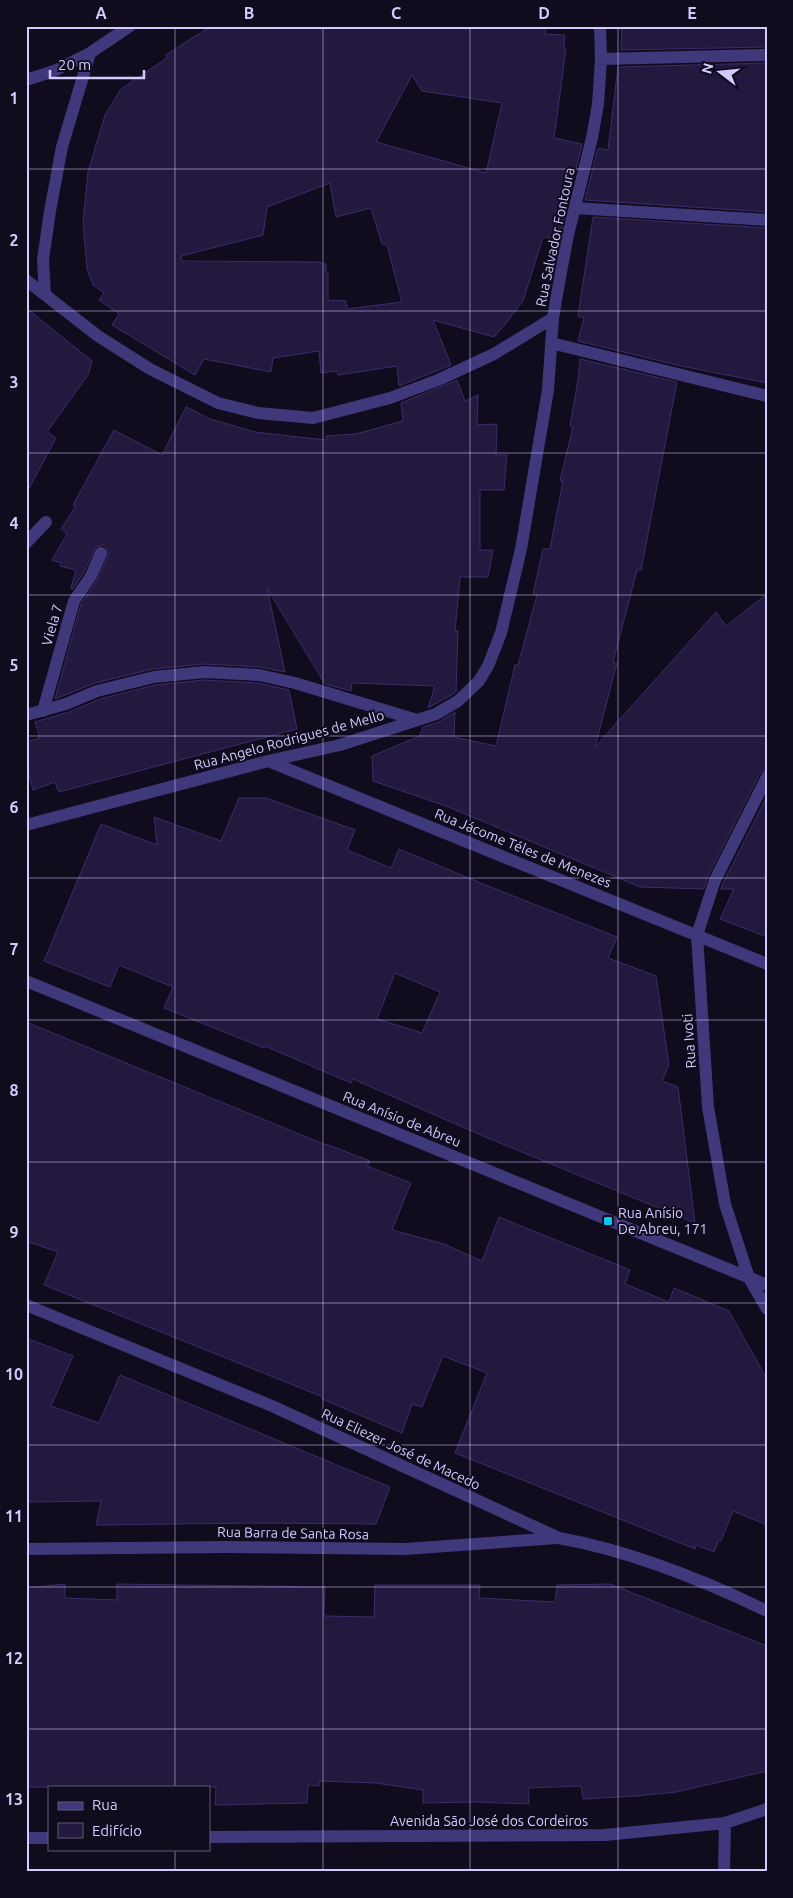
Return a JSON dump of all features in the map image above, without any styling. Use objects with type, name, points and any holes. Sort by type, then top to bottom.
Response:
[{"type":"street","points":[[26,80],[54,71],[90,54],[130,26]]},
{"type":"street","name":"Rua Salvador Fontoura","points":[[26,280],[98,336],[150,369],[218,402],[258,413],[312,418],[390,398],[438,380],[494,354],[553,318],[562,262],[592,138],[598,104],[601,59],[600,26]]},
{"type":"street","points":[[45,294],[43,260],[62,147],[90,54]]},
{"type":"street","points":[[601,59],[767,54]]},
{"type":"street","points":[[575,208],[767,220]]},
{"type":"street","name":"Rua Angelo Rodrigues de Mello","points":[[26,825],[268,761],[340,745],[436,714],[458,701],[479,681],[488,666],[502,633],[521,549],[548,390],[553,318]]},
{"type":"street","points":[[551,343],[767,396]]},
{"type":"street","points":[[26,543],[46,522]]},
{"type":"street","name":"Viela 7","points":[[44,711],[74,601],[91,576],[101,553]]},
{"type":"street","points":[[26,715],[44,711],[98,691],[154,677],[204,672],[259,675],[295,683],[417,720]]},
{"type":"street","name":"Rua Jácome Téles de Menezes","points":[[268,761],[767,964]]},
{"type":"street","name":"Rua Ivoti","points":[[767,777],[715,880],[697,935],[708,1107],[725,1204],[750,1278],[767,1309]]},
{"type":"street","name":"Rua Anísio de Abreu","points":[[26,981],[767,1285]]},
{"type":"street","name":"Rua Eliezer José de Macedo","points":[[26,1305],[272,1406],[559,1538],[594,1544],[643,1560],[723,1590],[767,1611]]},
{"type":"street","name":"Rua Barra de Santa Rosa","points":[[26,1549],[224,1547],[405,1550],[559,1538]]},
{"type":"street","name":"Avenida São José dos Cordeiros","points":[[210,1837],[605,1835],[724,1823],[767,1809]]},
{"type":"street","points":[[724,1823],[724,1872]]},
{"type":"street","points":[[26,1838],[48,1838]]},
{"type":"building","points":[[211,26],[545,26],[545,34],[565,35],[564,49],[566,49],[554,138],[582,144],[559,239],[543,237],[523,301],[494,337],[433,320],[451,365],[399,386],[397,366],[338,375],[337,371],[321,373],[319,351],[273,358],[271,372],[204,359],[195,375],[112,325],[119,314],[99,300],[104,293],[93,285],[87,268],[83,223],[88,172],[105,115],[121,89],[167,58],[166,55]],"holes":[[[412,75],[422,91],[502,103],[486,173],[376,142]],[[330,183],[336,217],[371,208],[382,244],[387,245],[402,302],[347,309],[346,301],[328,300],[328,273],[326,273],[326,264],[321,264],[321,262],[182,261],[181,256],[263,235],[267,207]]]},
{"type":"building","points":[[622,26],[767,26],[767,47],[621,50]]},
{"type":"building","points":[[767,63],[767,212],[585,200],[598,148],[608,150],[618,67]]},
{"type":"building","points":[[593,217],[767,228],[767,383],[681,366],[578,341],[584,318],[578,316]]},
{"type":"building","points":[[26,308],[92,361],[88,375],[47,432],[56,438],[26,494]]},
{"type":"building","points":[[580,359],[677,382],[641,570],[637,570],[613,662],[617,663],[595,747],[716,612],[726,626],[767,594],[767,769],[760,773],[708,876],[704,889],[640,887],[446,806],[373,781],[372,756],[420,736],[423,727],[439,722],[455,712],[454,737],[496,746],[515,665],[518,665],[537,595],[533,594],[543,549],[550,549],[563,481],[560,481],[573,427],[570,426]]},
{"type":"building","points":[[457,380],[465,401],[478,395],[477,425],[497,424],[496,455],[507,455],[504,490],[480,490],[480,550],[493,550],[488,577],[460,577],[455,631],[458,631],[456,692],[428,708],[435,686],[352,683],[351,691],[325,684],[267,588],[285,672],[260,667],[204,664],[153,669],[95,683],[55,699],[81,604],[98,579],[109,552],[104,545],[96,547],[73,589],[71,588],[76,570],[60,566],[61,563],[52,560],[67,534],[61,529],[76,506],[73,505],[114,430],[162,455],[186,407],[210,419],[255,432],[326,440],[326,436],[356,434],[403,421],[401,403]]},
{"type":"building","points":[[204,680],[258,683],[289,690],[297,729],[59,792],[55,782],[33,790],[26,763],[26,742],[40,738],[35,722],[69,712],[100,699],[155,685]]},
{"type":"building","points":[[767,796],[767,937],[720,919],[734,889],[721,889],[723,883]]},
{"type":"building","points":[[239,798],[266,798],[355,830],[347,850],[391,868],[399,849],[617,937],[608,958],[656,976],[669,1065],[662,1081],[678,1087],[695,1223],[483,1136],[353,1079],[351,1083],[265,1046],[264,1048],[164,1008],[173,987],[119,965],[110,987],[44,961],[101,824],[157,845],[154,817],[221,841]],"holes":[[[395,973],[440,992],[422,1033],[377,1019]]]},
{"type":"building","points":[[26,1022],[326,1145],[370,1161],[367,1166],[411,1183],[392,1230],[444,1244],[482,1261],[499,1217],[630,1270],[625,1284],[669,1302],[674,1288],[729,1311],[767,1379],[767,1525],[733,1511],[721,1541],[719,1540],[714,1552],[696,1545],[695,1549],[455,1453],[487,1373],[443,1356],[422,1407],[412,1404],[402,1433],[322,1399],[323,1397],[44,1285],[58,1252],[26,1241]]},
{"type":"building","points":[[26,1338],[73,1356],[51,1406],[99,1423],[120,1375],[390,1487],[376,1524],[96,1525],[101,1501],[26,1502]]},
{"type":"building","points":[[65,1584],[65,1598],[117,1600],[117,1584],[325,1587],[324,1616],[374,1617],[375,1585],[480,1585],[479,1598],[555,1602],[557,1585],[610,1584],[767,1646],[767,1771],[676,1792],[636,1796],[583,1799],[581,1786],[528,1788],[529,1804],[423,1803],[423,1790],[376,1783],[319,1781],[319,1786],[308,1785],[307,1803],[215,1805],[216,1787],[210,1786],[26,1787],[29,1706],[26,1707],[26,1588]]},
{"type":"place","name":"Rua Anísio De Abreu, 171","points":[[608,1221]]}]
